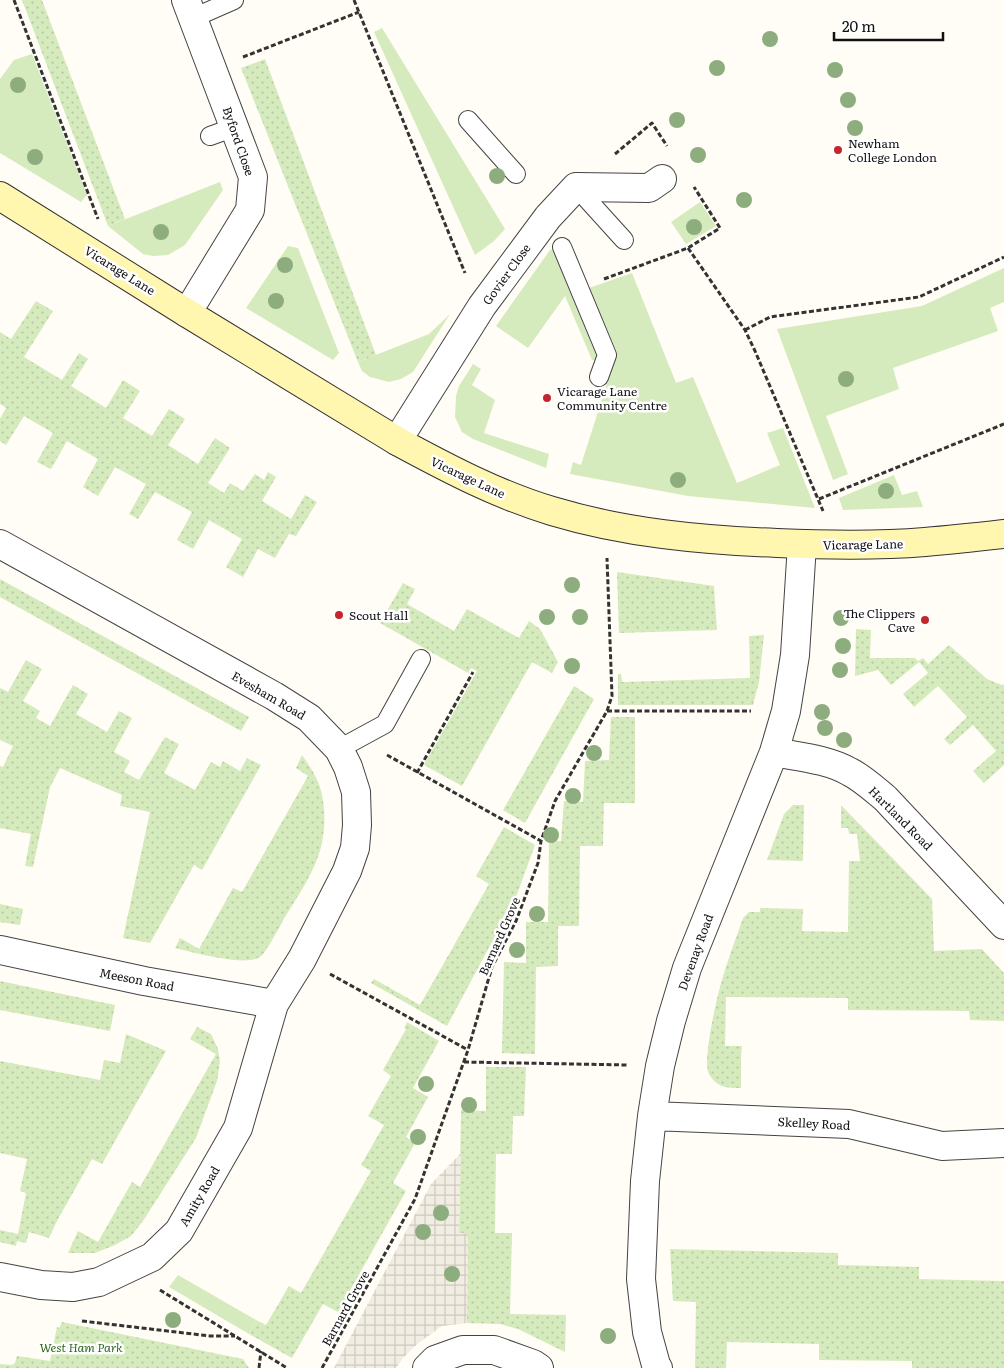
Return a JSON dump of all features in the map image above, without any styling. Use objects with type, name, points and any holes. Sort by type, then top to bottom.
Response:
[{"type":"main road","name":"Vicarage Lane","points":[[0,196],[397,441],[432,460],[509,496],[552,511],[606,525],[706,540],[863,545],[925,542],[1004,534]]},
{"type":"street","name":"Byford Close","points":[[187,313],[250,210],[253,177],[222,131],[212,69],[190,9]]},
{"type":"street","points":[[576,187],[649,188],[662,179]]},
{"type":"street","name":"Govier Close","points":[[397,441],[482,306],[548,217],[576,187]]},
{"type":"street","name":"Evesham Road","points":[[0,544],[274,696],[309,718],[343,758],[356,792],[357,825],[354,848],[347,871],[302,959],[274,1004]]},
{"type":"street","name":"Devenay Road","points":[[654,1367],[647,1332],[641,1279],[645,1180],[660,1066],[687,968],[774,752],[786,711],[795,655],[802,544]]},
{"type":"street","name":"Hartland Road","points":[[774,752],[823,761],[850,772],[865,782],[885,798],[1004,925]]},
{"type":"street","name":"Meeson Road","points":[[0,950],[144,982],[274,1004]]},
{"type":"street","name":"Amity Road","points":[[0,1277],[41,1285],[73,1287],[99,1282],[152,1257],[179,1231],[238,1128],[274,1004]]},
{"type":"street","name":"Skelley Road","points":[[652,1116],[849,1124],[942,1146],[1004,1143]]},
{"type":"street","points":[[427,1368],[435,1360],[463,1350],[494,1350],[534,1364],[540,1368]]},
{"type":"lane","name":"Byford Close","points":[[190,9],[234,0]]},
{"type":"lane","points":[[468,120],[516,174]]},
{"type":"lane","points":[[576,187],[624,240]]},
{"type":"lane","points":[[562,248],[607,355],[599,377]]},
{"type":"lane","points":[[343,758],[385,724],[421,659]]},
{"type":"path","points":[[14,0],[107,241],[106,261]]},
{"type":"path","points":[[354,0],[470,283],[482,306]]},
{"type":"path","points":[[212,69],[359,12]]},
{"type":"path","points":[[688,248],[745,330],[819,500],[836,545]]},
{"type":"path","points":[[745,330],[770,317],[919,297],[1004,257]]},
{"type":"path","points":[[819,500],[1004,424]]},
{"type":"path","name":"Barnard Grove","points":[[322,1368],[415,1199],[468,1050],[492,967],[516,921],[538,863],[541,841],[554,801],[607,711],[612,696],[606,525]]},
{"type":"path","points":[[417,773],[473,672]]},
{"type":"path","points":[[607,711],[786,711]]},
{"type":"path","points":[[343,758],[378,750],[541,841]]},
{"type":"path","points":[[302,959],[468,1050]]},
{"type":"path","points":[[464,1062],[660,1066]]},
{"type":"path","points":[[126,1269],[287,1368]]},
{"type":"path","points":[[73,1320],[210,1336],[235,1336]]},
{"type":"path","points":[[259,1368],[261,1352]]},
{"type":"green space","points":[[22,0],[42,0],[125,219],[108,226]]},
{"type":"green space","points":[[382,28],[505,229],[494,241],[475,255],[374,32]]},
{"type":"green space","points":[[32,54],[87,195],[81,202],[0,153],[0,79],[14,60]]},
{"type":"green space","points":[[265,59],[376,355],[358,362],[241,68]]},
{"type":"green space","points":[[220,182],[223,190],[185,245],[168,255],[153,256],[143,254],[108,226]]},
{"type":"green space","points":[[700,202],[716,226],[686,244],[671,222]]},
{"type":"green space","points":[[288,246],[298,248],[339,353],[333,360],[246,308]]},
{"type":"green space","points":[[555,249],[600,361],[592,360],[565,296],[528,348],[496,326],[550,250]]},
{"type":"green space","points":[[1004,268],[1004,302],[990,308],[998,331],[893,368],[899,389],[826,416],[848,474],[833,480],[777,329],[922,306]]},
{"type":"green space","points":[[632,273],[676,383],[693,377],[737,483],[780,465],[767,433],[783,428],[815,508],[688,496],[570,474],[573,462],[581,465],[617,352],[589,288]]},
{"type":"green space","points":[[36,301],[53,311],[24,357],[62,380],[79,353],[88,359],[71,386],[106,408],[123,380],[140,391],[123,418],[152,436],[169,409],[185,419],[168,445],[198,464],[215,438],[230,448],[208,483],[224,493],[230,483],[243,491],[255,474],[264,480],[268,472],[276,477],[262,501],[291,519],[305,495],[317,502],[296,536],[289,534],[275,558],[258,549],[243,577],[226,567],[242,539],[209,520],[193,549],[177,540],[192,512],[155,492],[138,519],[129,514],[146,484],[115,467],[98,496],[83,487],[98,459],[67,441],[51,469],[37,462],[53,433],[24,416],[6,445],[0,441],[0,419],[6,408],[0,404],[0,332],[11,339]]},
{"type":"green space","points":[[450,314],[413,372],[401,379],[389,382],[370,377],[362,371],[358,362],[429,334]]},
{"type":"green space","points":[[473,364],[481,369],[472,385],[495,400],[484,433],[549,454],[546,468],[473,439],[462,432],[455,417],[456,396],[459,386]]},
{"type":"green space","points":[[894,475],[902,495],[917,491],[923,507],[843,510],[839,498]]},
{"type":"green space","points":[[617,572],[714,586],[717,630],[619,633]]},
{"type":"green space","points":[[0,579],[249,717],[241,731],[0,597]]},
{"type":"green space","points":[[403,583],[415,589],[407,604],[454,631],[467,609],[519,638],[529,621],[540,629],[558,662],[552,673],[532,662],[462,786],[424,765],[477,671],[471,668],[468,673],[380,623]]},
{"type":"green space","points":[[856,629],[871,630],[870,658],[915,658],[918,661],[923,658],[928,664],[949,645],[987,679],[1002,685],[1004,684],[1004,765],[984,783],[973,771],[996,751],[973,725],[950,745],[944,739],[967,717],[938,686],[914,707],[903,694],[928,673],[919,662],[891,685],[878,670],[855,676]]},
{"type":"green space","points":[[764,635],[759,682],[753,705],[618,705],[618,674],[621,674],[622,682],[750,678],[749,636]]},
{"type":"green space","points":[[26,660],[42,669],[23,701],[40,711],[36,718],[50,726],[73,685],[88,694],[76,714],[107,732],[119,711],[132,718],[114,752],[130,761],[124,772],[139,780],[165,737],[179,744],[164,773],[195,790],[211,762],[220,767],[223,761],[240,771],[247,758],[261,765],[202,870],[194,865],[150,943],[123,938],[150,812],[120,806],[122,795],[60,768],[50,787],[33,867],[25,866],[31,834],[0,828],[0,766],[3,767],[13,746],[0,740],[0,688],[8,692]]},
{"type":"green space","points":[[574,686],[594,699],[525,823],[503,810]]},
{"type":"green space","points":[[611,717],[635,717],[635,803],[604,803],[603,846],[580,846],[579,926],[558,926],[558,966],[536,967],[535,1054],[502,1053],[504,962],[526,963],[526,922],[548,922],[549,841],[561,841],[564,801],[583,802],[585,761],[609,760]]},
{"type":"green space","points":[[302,755],[315,775],[321,791],[324,810],[323,839],[311,873],[266,950],[261,956],[254,959],[232,960],[175,948],[180,938],[199,949],[233,888],[242,892],[308,776],[296,768]]},
{"type":"green space","points":[[793,805],[804,805],[803,861],[767,860],[784,814]]},
{"type":"green space","points":[[841,805],[932,899],[934,951],[982,949],[1004,973],[1004,1021],[970,1020],[969,1011],[848,1010],[848,998],[726,997],[725,1046],[742,1046],[741,1088],[719,1085],[712,1079],[707,1068],[708,1046],[720,987],[743,918],[749,912],[760,912],[760,908],[803,909],[802,931],[848,932],[849,861],[860,861],[857,834],[849,834],[848,828],[841,828]]},
{"type":"green space","points":[[504,827],[535,845],[516,897],[447,1026],[371,983],[374,979],[420,1005],[489,884],[476,876]]},
{"type":"green space","points":[[0,904],[23,909],[20,925],[0,922]]},
{"type":"green space","points":[[0,981],[115,1005],[110,1031],[0,1010]]},
{"type":"green space","points":[[407,1022],[439,1041],[413,1088],[428,1097],[406,1137],[415,1143],[393,1183],[406,1191],[338,1312],[323,1304],[292,1358],[249,1334],[256,1320],[266,1325],[289,1286],[301,1293],[371,1171],[361,1165],[384,1125],[368,1116],[391,1076],[383,1070],[406,1029],[404,1028]]},
{"type":"green space","points":[[197,1027],[211,1034],[218,1049],[220,1062],[217,1081],[196,1138],[143,1221],[131,1236],[95,1253],[68,1253],[78,1231],[98,1242],[132,1182],[140,1187],[216,1054],[190,1039]]},
{"type":"green space","points":[[126,1034],[166,1051],[102,1164],[92,1159],[49,1238],[29,1232],[26,1243],[17,1241],[16,1246],[0,1242],[0,1230],[18,1234],[26,1193],[20,1191],[27,1159],[0,1153],[0,1061],[100,1080],[104,1060],[120,1063]]},
{"type":"green space","points":[[486,1067],[526,1067],[524,1116],[513,1116],[512,1154],[496,1154],[495,1233],[512,1233],[510,1314],[566,1315],[565,1352],[518,1329],[500,1324],[467,1323],[468,1234],[459,1233],[461,1110],[486,1111]]},
{"type":"green space","points":[[670,1249],[838,1253],[838,1265],[919,1267],[919,1279],[1004,1281],[1004,1368],[912,1368],[912,1361],[819,1360],[819,1344],[727,1342],[726,1368],[695,1368],[696,1302],[673,1301]]},
{"type":"green space","points":[[178,1275],[256,1320],[249,1334],[169,1287]]},
{"type":"green space","name":"West Ham Park","points":[[62,1322],[243,1359],[249,1368],[0,1368],[0,1364],[12,1365],[15,1363],[17,1356],[50,1361],[57,1327],[59,1328]]},
{"type":"shaded area","points":[[461,1153],[459,1233],[468,1234],[467,1323],[442,1326],[416,1345],[396,1368],[334,1368],[431,1184]]},
{"type":"place","name":"Newham College London","points":[[838,150]]},
{"type":"place","name":"Vicarage Lane Community Centre","points":[[547,398]]},
{"type":"place","name":"Scout Hall","points":[[339,615]]},
{"type":"place","name":"The Clippers Cave","points":[[925,620]]}]
